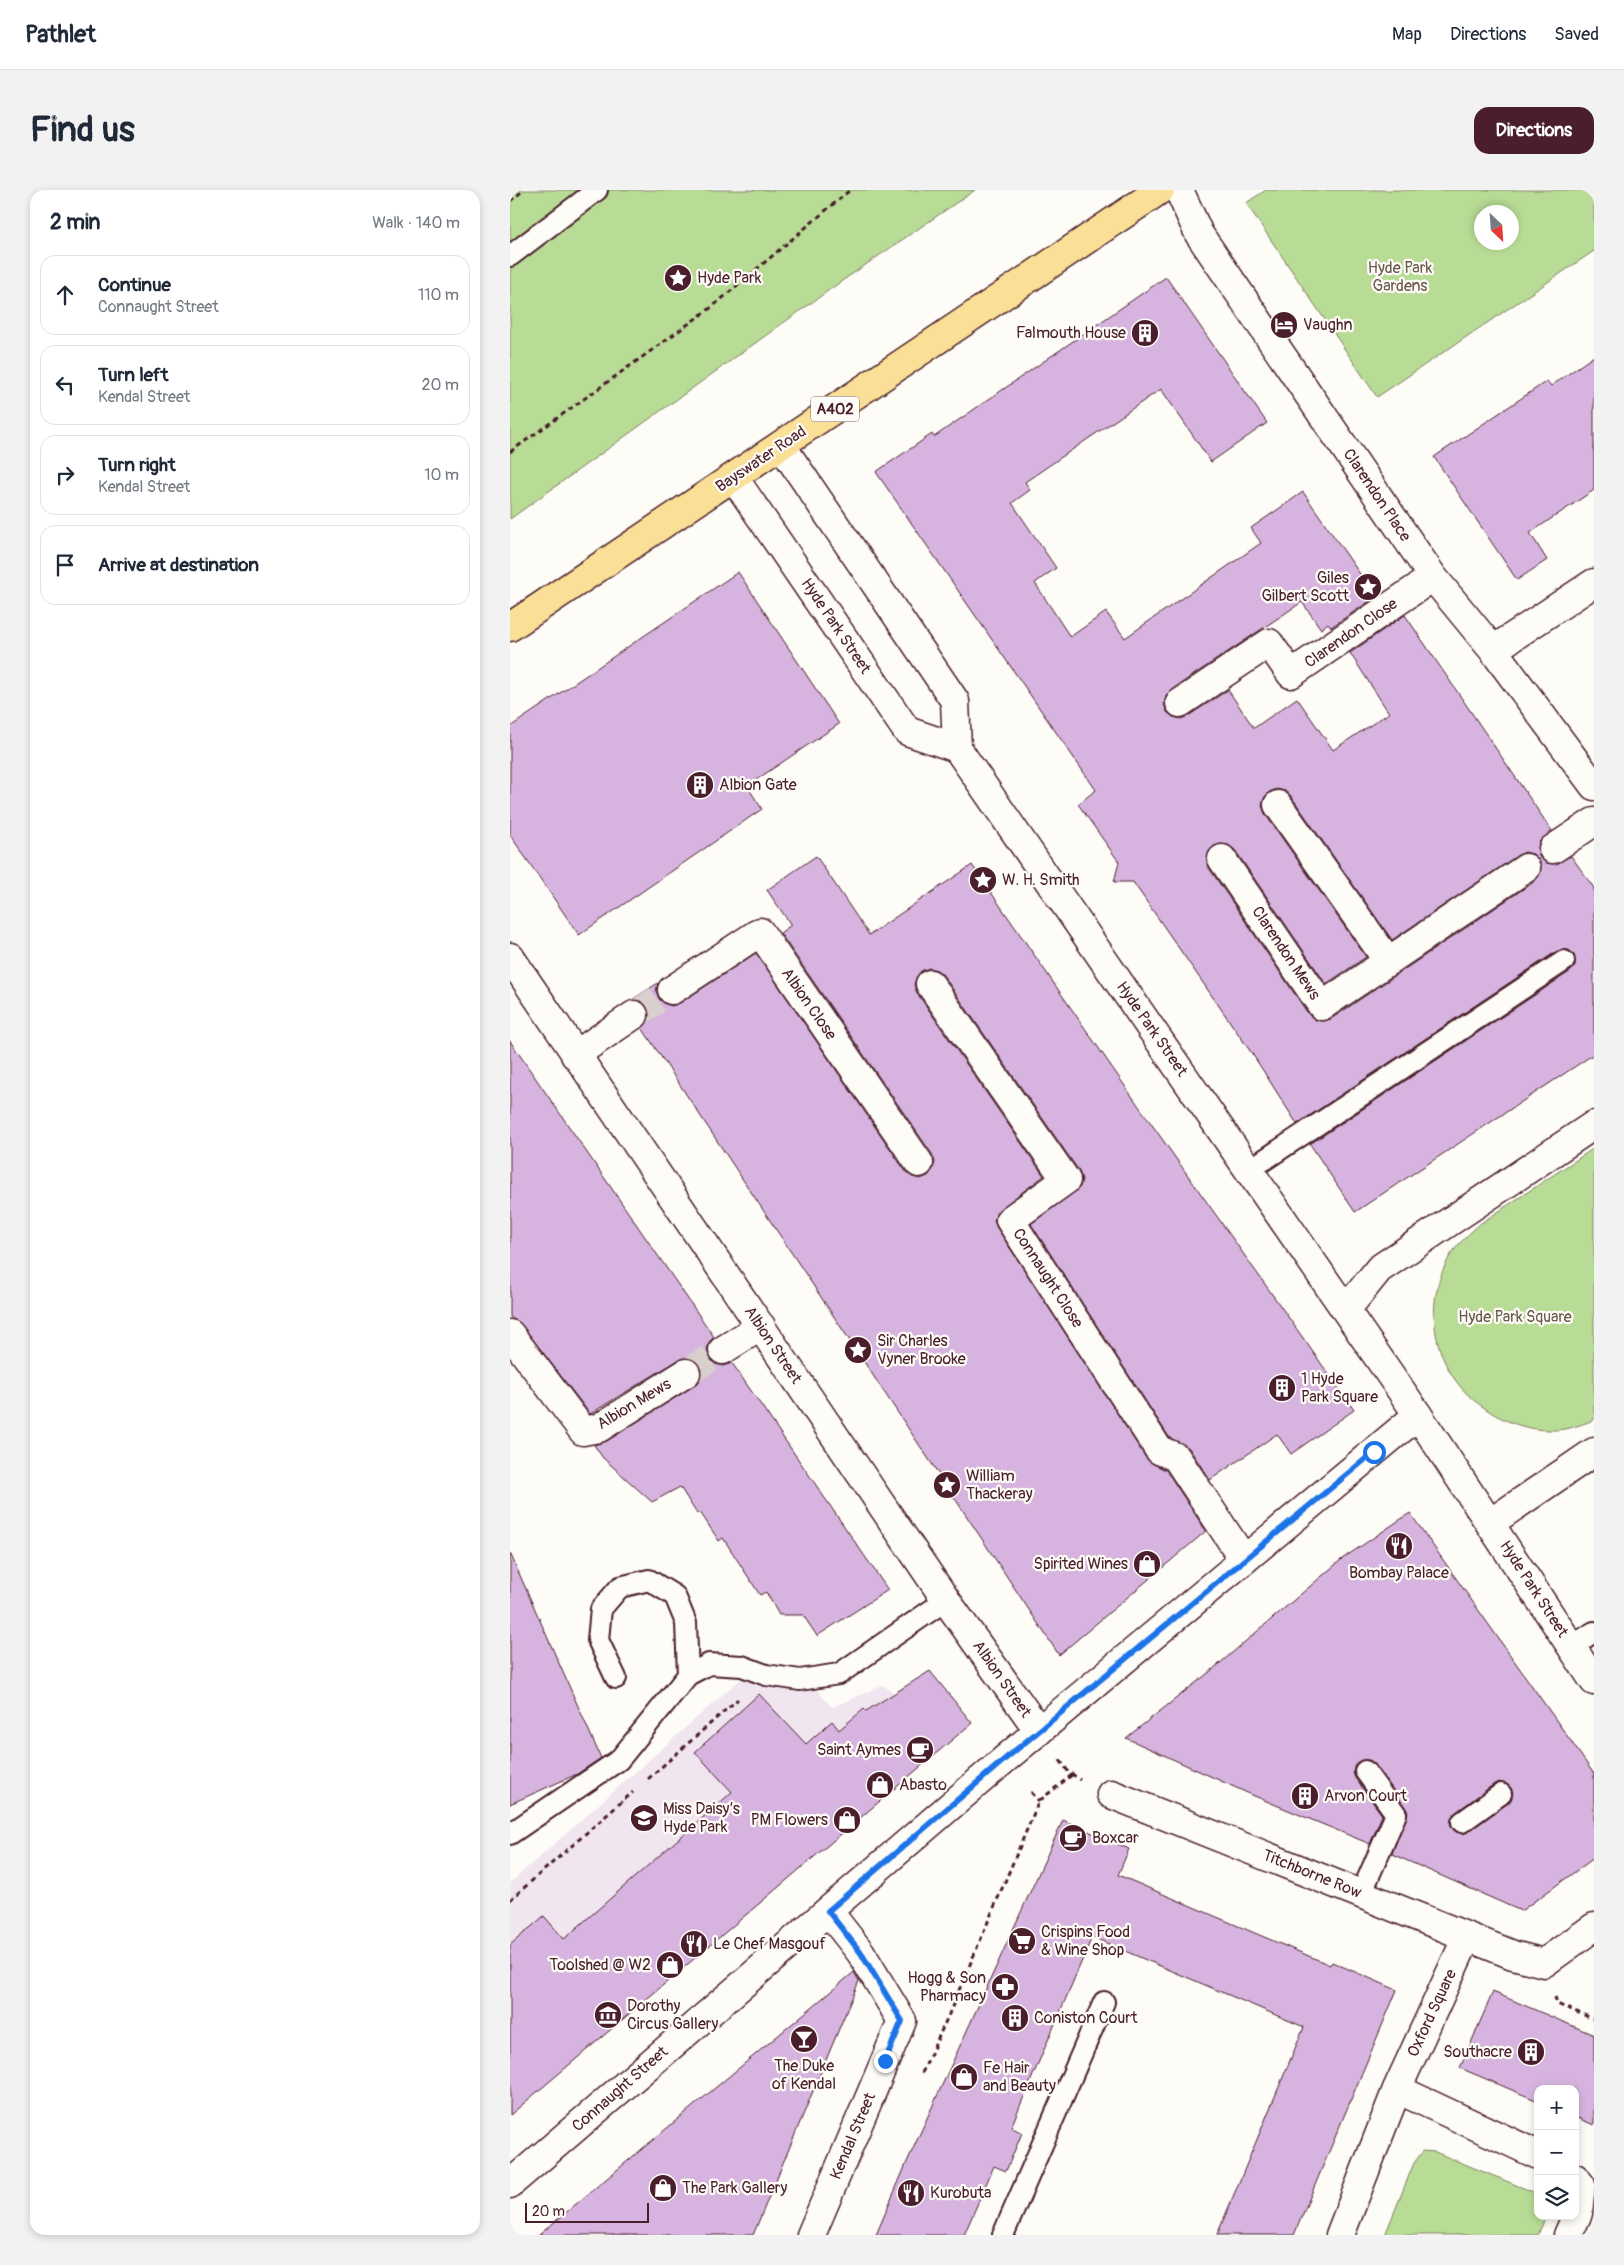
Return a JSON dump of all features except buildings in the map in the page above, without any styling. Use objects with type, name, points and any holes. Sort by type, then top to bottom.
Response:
[{"type":"main road","name":"Bayswater Road","points":[[510,627],[1160,190]]},
{"type":"street","name":"Clarendon Place","points":[[1179,190],[1199,234],[1433,577],[1590,774]]},
{"type":"street","points":[[781,445],[955,701],[957,748]]},
{"type":"street","name":"Hyde Park Street","points":[[734,478],[908,730],[957,748],[1346,1310]]},
{"type":"street","name":"Clarendon Close","points":[[1180,704],[1269,643],[1291,674],[1433,577]]},
{"type":"street","points":[[1493,650],[1594,583]]},
{"type":"street","points":[[1278,805],[1388,961]]},
{"type":"street","points":[[1553,849],[1594,822]]},
{"type":"street","name":"Clarendon Mews","points":[[1222,859],[1322,1006],[1526,868]]},
{"type":"street","name":"Albion Close","points":[[672,990],[760,932],[919,1163]]},
{"type":"street","name":"Albion Street","points":[[510,957],[946,1600],[1039,1731]]},
{"type":"street","name":"Connaught Close","points":[[930,984],[1066,1180],[1010,1220],[1159,1450],[1176,1457],[1244,1560]]},
{"type":"street","points":[[575,1055],[634,1015]]},
{"type":"street","points":[[1594,1125],[1379,1270],[1346,1310],[1490,1523],[1594,1452]]},
{"type":"street","points":[[723,1350],[761,1326]]},
{"type":"street","name":"Albion Mews","points":[[510,1334],[583,1431],[599,1428],[686,1373]]},
{"type":"street","name":"Connaught Street","points":[[510,2184],[1039,1731],[1418,1415]]},
{"type":"street","name":"Hyde Park Street","points":[[1490,1523],[1583,1639],[1594,1681]]},
{"type":"street","name":"Titchborne Row","points":[[1111,1794],[1513,1956],[1544,1963]]},
{"type":"street","name":"Kendal Street","points":[[811,2235],[902,2021],[861,1953],[828,1911]]},
{"type":"street","points":[[1544,1963],[1594,1927]]},
{"type":"street","name":"Oxford Square","points":[[1340,2235],[1397,2090],[1467,1937]]},
{"type":"street","points":[[1397,2090],[1534,2153]]},
{"type":"street","points":[[1579,2183],[1581,2185],[1579,2204]]},
{"type":"street","points":[[1568,2235],[1575,2220]]},
{"type":"lane","points":[[510,256],[597,190]]},
{"type":"lane","points":[[1249,1170],[1564,961]]},
{"type":"lane","points":[[616,1678],[598,1640],[601,1609],[620,1587],[649,1580],[675,1596],[686,1622],[688,1675]]},
{"type":"lane","points":[[510,1834],[619,1760],[688,1675],[709,1664],[742,1666],[766,1675],[800,1680],[840,1674],[946,1600]]},
{"type":"lane","points":[[1361,1894],[1396,1814],[1365,1771]]},
{"type":"lane","points":[[1462,1822],[1501,1794]]},
{"type":"lane","points":[[1004,2235],[1104,2002]]},
{"type":"path","points":[[510,201],[524,190]]},
{"type":"path","points":[[510,452],[712,307],[850,190]]},
{"type":"path","points":[[885,2061],[921,2074],[949,2014],[1039,1801],[1073,1774]]},
{"type":"path","points":[[1031,1792],[1039,1801]]},
{"type":"path","points":[[1544,1963],[1557,2004],[1594,2019]]},
{"type":"shaded area","points":[[930,1671],[972,1723],[510,2116],[510,1883],[745,1675],[761,1684],[783,1690],[815,1688],[832,1707],[883,1685],[895,1694]]},
{"type":"green space","name":"Hyde Park","points":[[510,190],[975,190],[839,283],[510,519]]},
{"type":"green space","name":"Hyde Park Gardens","points":[[1266,190],[1594,190],[1594,251],[1377,397],[1246,203]]},
{"type":"green space","name":"Hyde Park Square","points":[[1594,1148],[1594,1420],[1561,1430],[1541,1430],[1506,1420],[1483,1407],[1466,1393],[1453,1377],[1443,1358],[1437,1338],[1434,1317],[1436,1296],[1441,1276],[1450,1256],[1464,1238],[1481,1223]]},
{"type":"green space","points":[[1423,2151],[1435,2152],[1534,2192],[1534,2220],[1544,2220],[1538,2235],[1385,2235],[1414,2163]]},
{"type":"tunnel","points":[[634,1015],[672,990]]},
{"type":"tunnel","points":[[686,1373],[723,1350]]},
{"type":"place","name":"Hyde Park","points":[[678,278]]},
{"type":"place","name":"Vaughn","points":[[1284,325]]},
{"type":"place","name":"Falmouth House","points":[[1145,333]]},
{"type":"place","name":"Giles Gilbert Scott","points":[[1368,587]]},
{"type":"place","name":"Albion Gate","points":[[700,785]]},
{"type":"place","name":"W. H. Smith","points":[[983,880]]},
{"type":"place","name":"Sir Charles Vyner Brooke","points":[[858,1350]]},
{"type":"place","name":"1 Hyde Park Square","points":[[1282,1388]]},
{"type":"place","name":"William Thackeray","points":[[947,1485]]},
{"type":"place","name":"Bombay Palace","points":[[1399,1546]]},
{"type":"place","name":"Spirited Wines","points":[[1147,1564]]},
{"type":"place","name":"Saint Aymes","points":[[920,1750]]},
{"type":"place","name":"Abasto","points":[[880,1785]]},
{"type":"place","name":"Arvon Court","points":[[1305,1796]]},
{"type":"place","name":"Miss Daisy’s Hyde Park","points":[[644,1818]]},
{"type":"place","name":"PM Flowers","points":[[847,1820]]},
{"type":"place","name":"Boxcar","points":[[1073,1838]]},
{"type":"place","name":"Crispins Food & Wine Shop","points":[[1022,1941]]},
{"type":"place","name":"Le Chef Masgouf","points":[[694,1944]]},
{"type":"place","name":"Toolshed @ W2","points":[[670,1965]]},
{"type":"place","name":"Hogg & Son Pharmacy","points":[[1005,1987]]},
{"type":"place","name":"Dorothy Circus Gallery","points":[[608,2015]]},
{"type":"place","name":"Coniston Court","points":[[1015,2018]]},
{"type":"place","name":"The Duke of Kendal","points":[[804,2039]]},
{"type":"place","name":"Southacre","points":[[1531,2052]]},
{"type":"place","name":"Fe Hair and Beauty","points":[[964,2077]]},
{"type":"place","name":"The Park Gallery","points":[[663,2188]]},
{"type":"place","name":"Kurobuta","points":[[911,2193]]},
{"type":"route","points":[[885,2061],[902,2021],[861,1953],[828,1911],[1005,1759],[1374,1452]]}]
